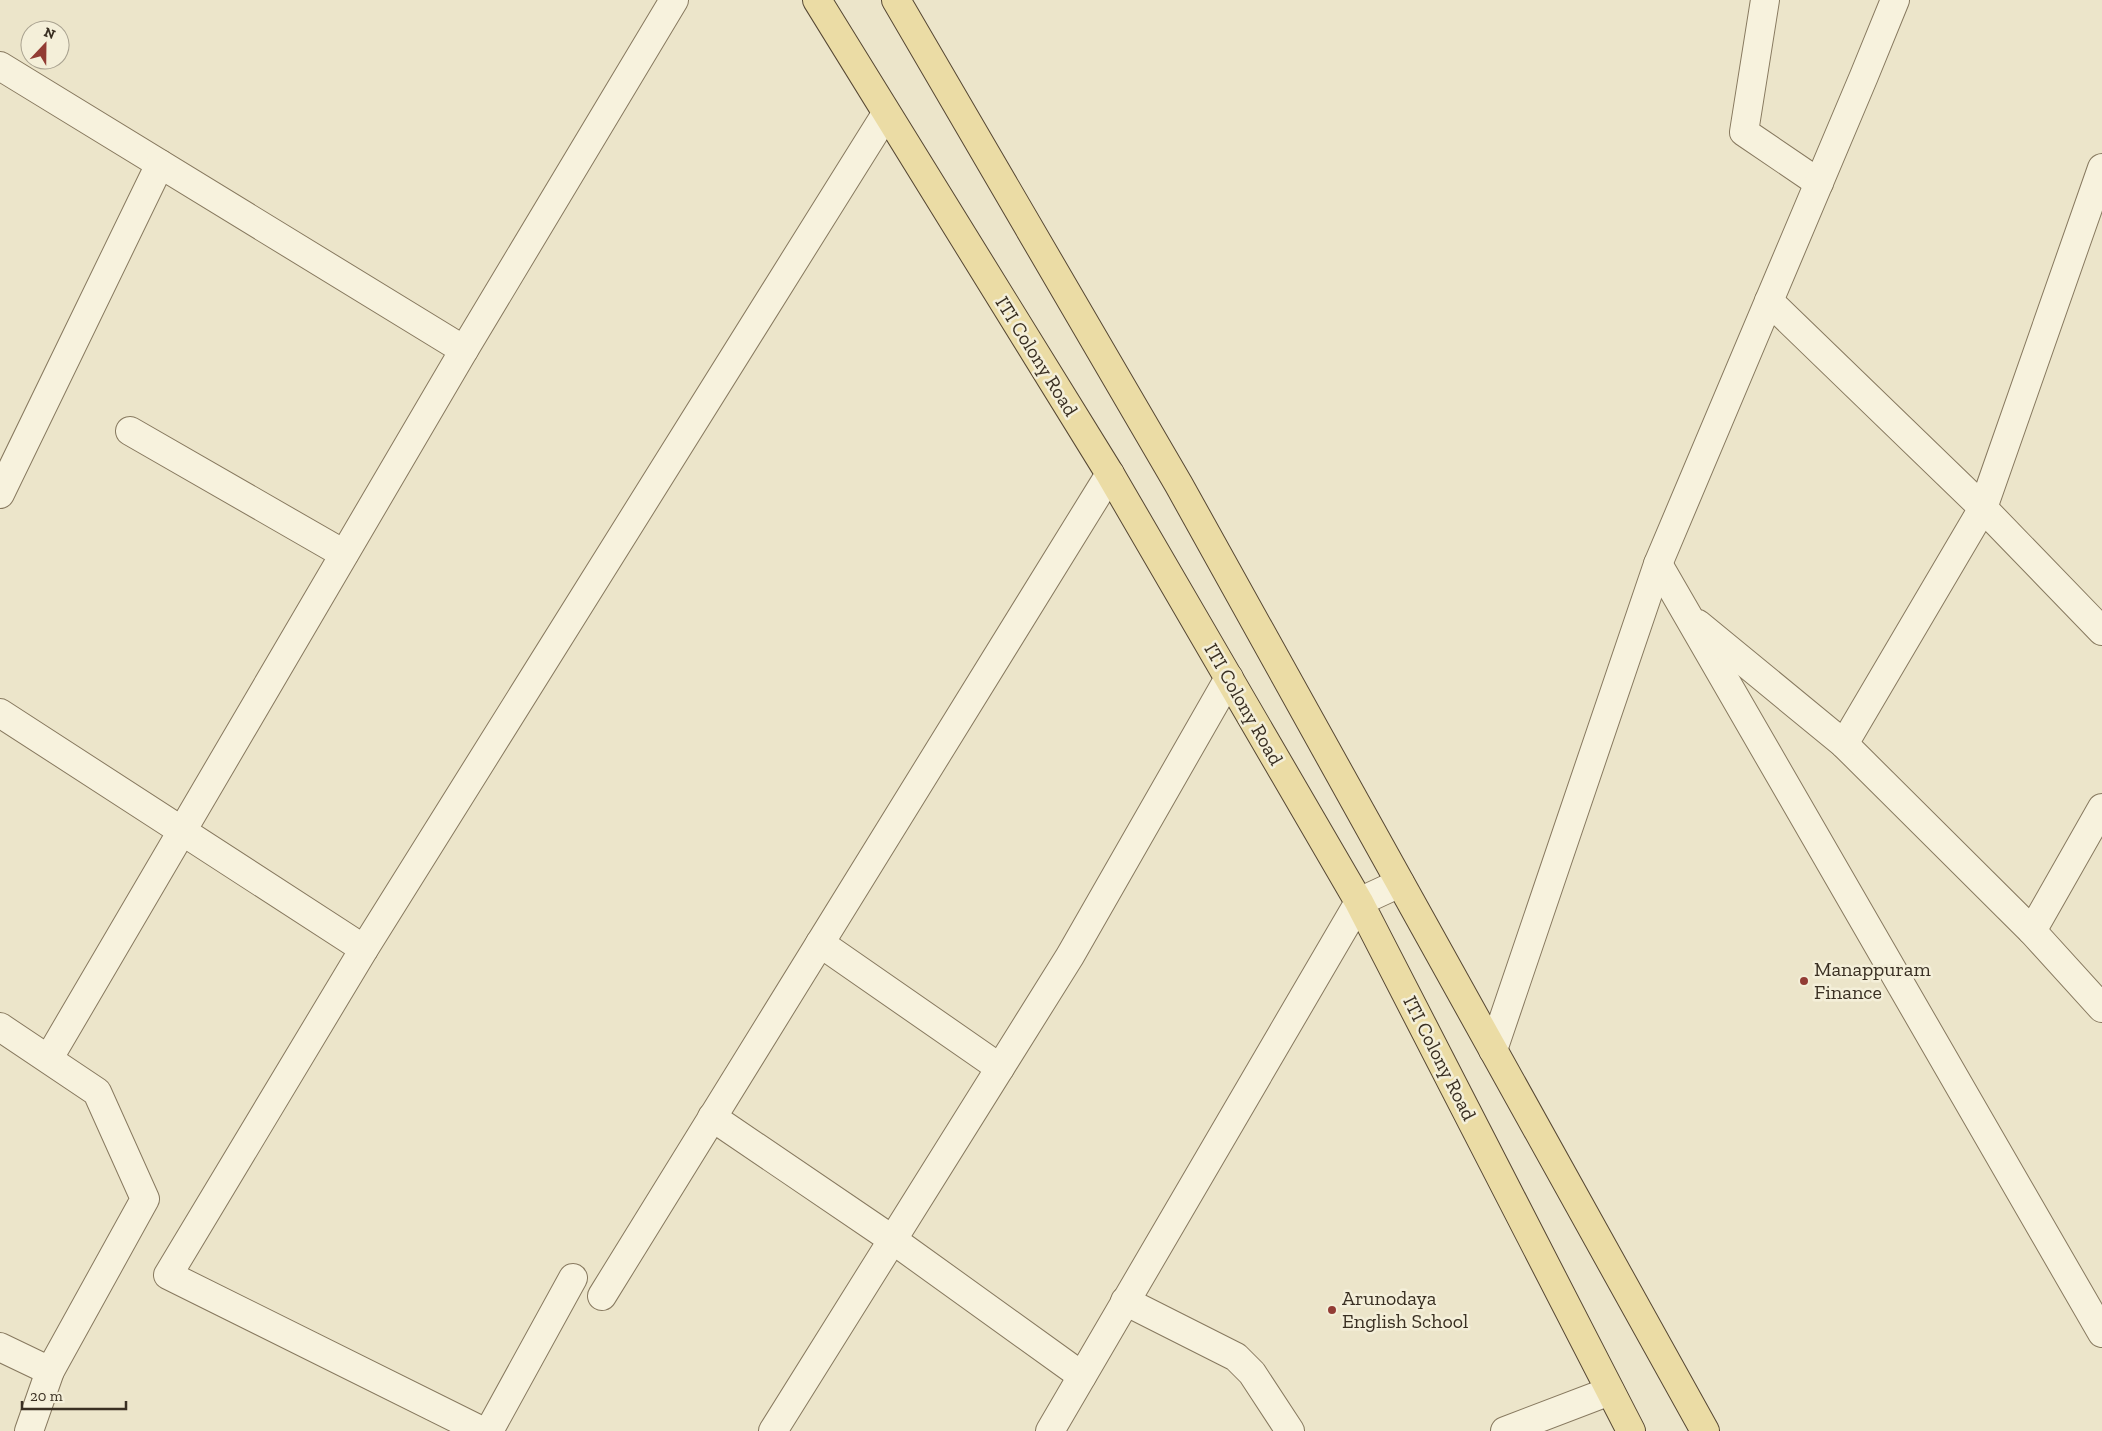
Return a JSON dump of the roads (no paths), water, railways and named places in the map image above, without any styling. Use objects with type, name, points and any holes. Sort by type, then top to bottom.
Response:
[{"type":"main road","name":"ITI Colony Road","points":[[818,0],[886,114],[1110,474],[1359,902],[1631,1431]]},
{"type":"main road","points":[[896,0],[1179,485],[1705,1431]]},
{"type":"street","points":[[49,1058],[464,350],[674,0]]},
{"type":"street","points":[[1765,0],[1744,132],[1819,183]]},
{"type":"street","points":[[1493,1050],[1658,564],[1895,0]]},
{"type":"street","points":[[0,66],[464,350]]},
{"type":"street","points":[[482,1431],[168,1275],[364,949],[886,114]]},
{"type":"street","points":[[0,494],[160,164]]},
{"type":"street","points":[[1844,744],[1983,508],[2102,168]]},
{"type":"street","points":[[1769,301],[1983,508],[2102,632]]},
{"type":"street","points":[[130,431],[344,554]]},
{"type":"street","points":[[602,1296],[1110,474]]},
{"type":"street","points":[[1658,564],[2102,1333]]},
{"type":"street","points":[[1686,614],[1844,744],[2032,931],[2102,1008]]},
{"type":"street","points":[[773,1431],[1070,956],[1229,678]]},
{"type":"street","points":[[0,713],[364,949]]},
{"type":"street","points":[[2032,931],[2102,808]]},
{"type":"street","points":[[1050,1431],[1359,902],[1400,883]]},
{"type":"street","points":[[820,943],[1000,1068]]},
{"type":"street","points":[[0,1027],[49,1058],[97,1092],[146,1199],[50,1371],[29,1431]]},
{"type":"street","points":[[712,1117],[893,1240],[1082,1376]]},
{"type":"street","points":[[489,1431],[573,1278]]},
{"type":"street","points":[[1126,1302],[1236,1357],[1252,1373],[1290,1431]]},
{"type":"street","points":[[0,1347],[50,1371]]},
{"type":"street","points":[[1505,1431],[1610,1391]]},
{"type":"place","name":"Manappuram Finance","points":[[1804,981]]},
{"type":"place","name":"Arunodaya English School","points":[[1332,1310]]}]
